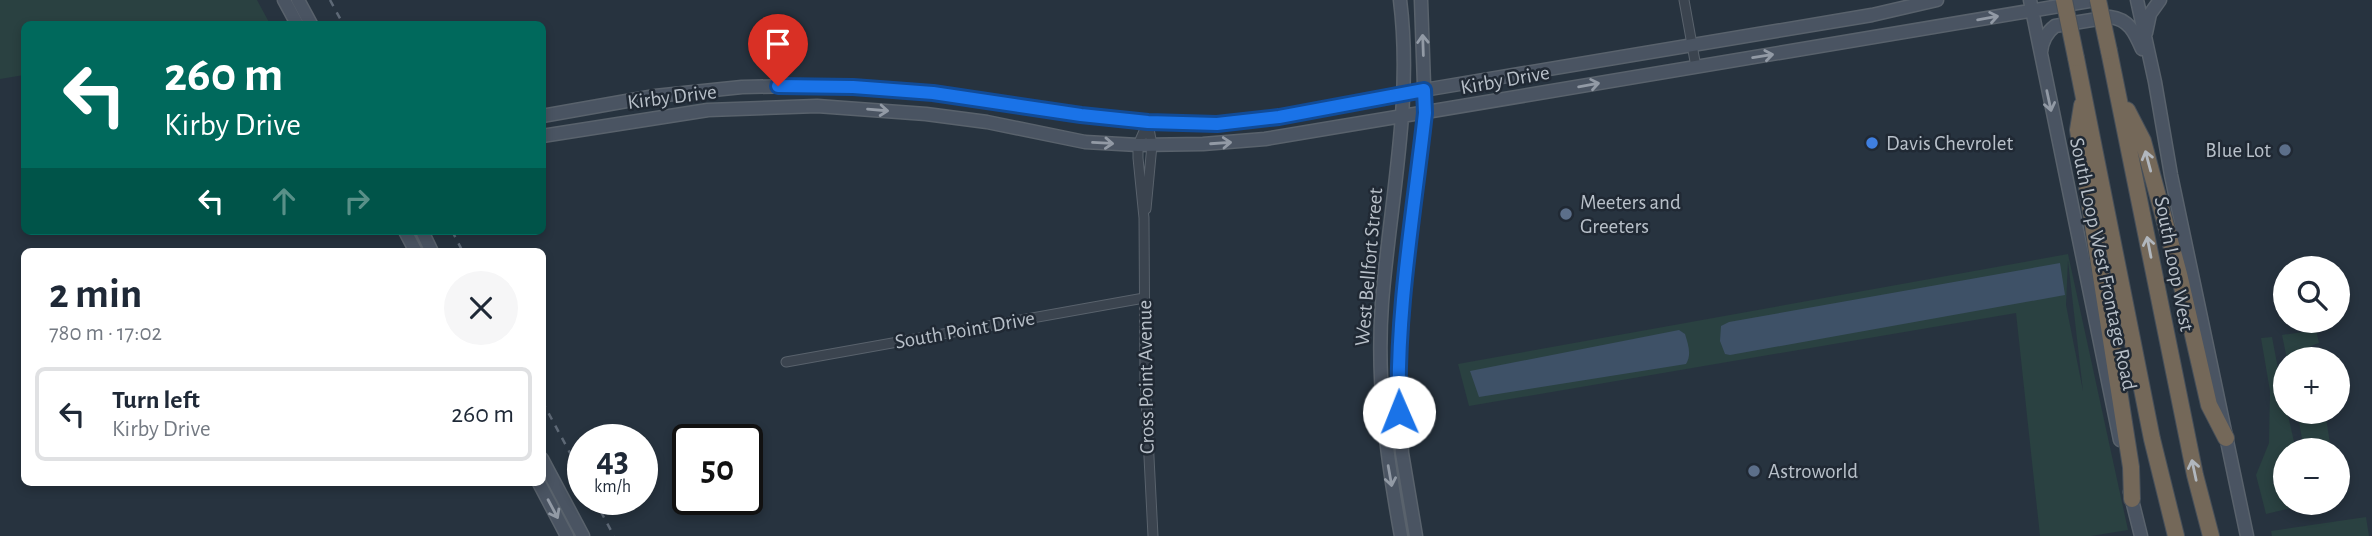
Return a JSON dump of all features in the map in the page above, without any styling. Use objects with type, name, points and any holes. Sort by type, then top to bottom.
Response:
[{"type":"highway","points":[[2064,0],[2152,439],[2176,536]]},
{"type":"highway","name":"South Loop West","points":[[2097,0],[2195,475],[2211,536]]},
{"type":"highway","points":[[2118,92],[2143,141],[2179,274],[2209,405],[2226,438]]},
{"type":"highway","points":[[2084,95],[2078,130],[2131,467],[2132,499]]},
{"type":"main road","points":[[284,0],[295,21]]},
{"type":"main road","points":[[298,0],[309,21]]},
{"type":"main road","name":"West Bellfort Street","points":[[1400,0],[1405,43],[1404,94],[1382,304],[1382,411],[1387,459],[1401,536]]},
{"type":"main road","name":"West Bellfort Street","points":[[1416,536],[1402,453],[1398,374],[1402,304],[1425,113],[1421,0]]},
{"type":"main road","name":"Kirby Drive","points":[[546,116],[655,96],[742,87],[853,87],[933,93],[1148,122],[1217,124],[1279,117],[1872,15],[1937,0]]},
{"type":"main road","name":"Kirby Drive","points":[[546,135],[708,110],[817,106],[988,122],[1085,142],[1152,145],[1265,139],[1877,37],[2031,5],[2097,0]]},
{"type":"main road","points":[[2137,0],[2247,536]]},
{"type":"main road","points":[[2145,37],[2150,14],[2160,0]]},
{"type":"main road","name":"South Loop West Frontage Road","points":[[2031,5],[2141,536]]},
{"type":"main road","points":[[1872,15],[1877,37]]},
{"type":"main road","points":[[2041,63],[2042,43],[2048,31],[2055,26],[2110,17],[2119,18],[2133,29],[2155,82]]},
{"type":"main road","points":[[742,87],[744,109]]},
{"type":"main road","points":[[852,108],[853,87]]},
{"type":"main road","points":[[988,122],[990,101]]},
{"type":"main road","points":[[575,110],[579,129]]},
{"type":"main road","points":[[1370,121],[1383,123],[1390,128],[1395,134],[1399,152]]},
{"type":"main road","points":[[1382,304],[1402,304]]},
{"type":"main road","points":[[546,467],[583,536]]},
{"type":"main road","points":[[541,486],[567,536]]},
{"type":"street","points":[[1684,0],[1696,67]]},
{"type":"street","name":"Cross Point Avenue","points":[[1144,218],[1149,198],[1152,145],[1148,122]]},
{"type":"street","name":"Cross Point Avenue","points":[[1148,122],[1138,145],[1144,218],[1146,435],[1153,536]]},
{"type":"street","name":"South Point Drive","points":[[786,362],[1144,298]]},
{"type":"green space","points":[[0,0],[257,0],[268,21],[21,21],[21,76],[0,79]]},
{"type":"green space","points":[[2068,254],[2128,530],[2091,536],[2040,536],[2016,313],[1469,406],[1458,364]],"holes":[[[2068,260],[2083,391],[2066,305]]]},
{"type":"green space","points":[[2317,333],[2319,343],[2310,347],[2284,347],[2282,335]]},
{"type":"green space","points":[[2272,337],[2274,347],[2273,424],[2290,424],[2293,438],[2273,438],[2273,512],[2266,514],[2256,475],[2269,443],[2270,391],[2261,338]]},
{"type":"green space","points":[[2299,424],[2327,424],[2329,438],[2302,438]]},
{"type":"green space","points":[[2366,517],[2369,536],[2272,536],[2271,531]]},
{"type":"water","points":[[2060,263],[2065,295],[1730,355],[1725,354],[1720,341],[1721,326],[1729,322]]},
{"type":"water","points":[[1679,330],[1685,334],[1688,346],[1689,357],[1686,364],[1479,397],[1470,371]]},
{"type":"railway","points":[[330,0],[341,21]]},
{"type":"railway","points":[[454,235],[461,248]]},
{"type":"railway","points":[[546,408],[567,447]]},
{"type":"railway","points":[[603,515],[614,536]]},
{"type":"place","name":"Davis Chevrolet","points":[[1872,143]]},
{"type":"place","name":"Blue Lot","points":[[2285,150]]},
{"type":"place","name":"Meeters and Greeters","points":[[1566,214]]},
{"type":"place","name":"Astroworld","points":[[1754,471]]},
{"type":"route","points":[[778,86],[853,87],[933,93],[1081,115],[1148,122],[1217,124],[1279,117],[1424,90],[1425,113],[1402,304],[1399,412]]}]
